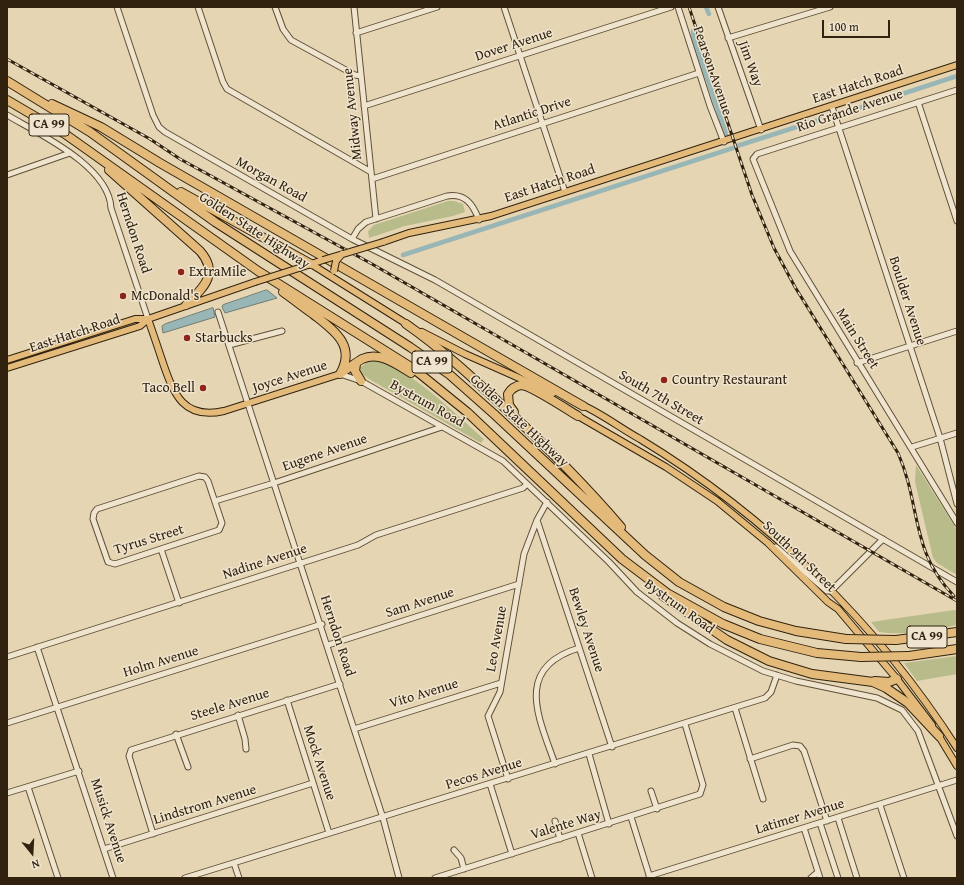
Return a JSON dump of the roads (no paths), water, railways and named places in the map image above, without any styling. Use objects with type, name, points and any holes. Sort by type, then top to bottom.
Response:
[{"type":"highway","name":"Golden State Highway","points":[[7,81],[90,132],[220,225],[410,347],[450,375],[644,554],[668,575],[684,586],[741,614],[796,631],[846,639],[896,640],[957,632]]},
{"type":"highway","points":[[16,86],[100,127],[583,406]]},
{"type":"highway","name":"Golden State Highway","points":[[7,100],[65,134],[258,271],[390,353],[447,394],[622,559],[667,593],[723,624],[779,645],[817,653],[861,657],[909,656],[957,649]]},
{"type":"highway","points":[[89,151],[114,176],[200,251],[208,261],[209,269],[207,282],[186,305]]},
{"type":"highway","points":[[136,166],[311,264]]},
{"type":"highway","points":[[258,271],[340,337],[344,346],[346,358],[345,366],[340,374]]},
{"type":"highway","points":[[406,324],[448,355],[523,424],[580,481],[644,554]]},
{"type":"highway","points":[[340,374],[369,357],[384,358],[447,394]]},
{"type":"highway","points":[[356,364],[355,371],[361,381]]},
{"type":"highway","points":[[523,424],[512,410],[507,399],[510,391],[514,387],[521,386],[530,388],[578,416]]},
{"type":"highway","points":[[622,559],[653,590],[707,628],[741,648],[769,661],[798,670],[822,675],[873,682],[889,682],[897,679]]},
{"type":"highway","points":[[873,682],[901,697],[939,736]]},
{"type":"main road","name":"East Hatch Road","points":[[7,360],[135,319],[148,319],[255,282],[409,233],[479,220],[832,107],[957,65]]},
{"type":"main road","points":[[342,254],[336,261],[334,270],[342,284]]},
{"type":"main road","name":"South 9th Street","points":[[311,264],[406,324],[465,354],[583,406],[669,458],[723,495],[772,535],[831,591],[900,668],[957,748]]},
{"type":"main road","name":"East Hatch Road","points":[[7,368],[140,326],[148,319]]},
{"type":"main road","name":"Herndon Road","points":[[148,319],[170,383],[176,396],[185,405],[196,411],[208,413],[224,411],[248,403]]},
{"type":"main road","name":"Joyce Avenue","points":[[248,403],[340,374]]},
{"type":"main road","name":"South 9th Street","points":[[578,416],[666,467],[717,501],[768,543],[828,602],[838,609],[924,712],[957,766]]},
{"type":"main road","points":[[717,501],[723,495]]},
{"type":"main road","points":[[831,591],[833,601],[838,609]]},
{"type":"main road","points":[[897,679],[901,672],[900,668]]},
{"type":"street","name":"Morgan Road","points":[[116,7],[153,115],[159,127],[165,132],[352,239]]},
{"type":"street","points":[[198,7],[223,82],[228,89],[371,172]]},
{"type":"street","points":[[275,7],[285,33],[295,44],[355,75],[361,76]]},
{"type":"street","name":"Midway Avenue","points":[[354,7],[376,219]]},
{"type":"street","points":[[356,33],[437,7]]},
{"type":"street","points":[[504,7],[565,192]]},
{"type":"street","name":"Dover Avenue","points":[[364,106],[671,7]]},
{"type":"street","name":"Pearson Avenue","points":[[678,7],[724,142]]},
{"type":"street","name":"Jim Way","points":[[718,7],[761,130]]},
{"type":"street","points":[[728,38],[830,7]]},
{"type":"street","name":"Atlantic Drive","points":[[372,179],[700,73]]},
{"type":"street","name":"Rio Grande Avenue","points":[[753,159],[757,154],[957,90]]},
{"type":"street","points":[[918,102],[957,221]]},
{"type":"street","name":"Boulder Avenue","points":[[832,107],[940,438],[957,504]]},
{"type":"street","name":"Herndon Road","points":[[7,115],[70,154],[92,171],[106,189],[148,319]]},
{"type":"street","points":[[7,175],[70,154]]},
{"type":"street","name":"Main Street","points":[[753,159],[790,251],[857,363],[912,447],[957,523]]},
{"type":"street","points":[[352,239],[361,226],[376,219],[453,195],[463,197],[471,203],[479,220]]},
{"type":"street","name":"South 7th Street","points":[[352,239],[435,280],[671,418],[957,582]]},
{"type":"street","name":"Herndon Road","points":[[218,312],[322,624],[383,818],[399,878]]},
{"type":"street","points":[[230,345],[282,330]]},
{"type":"street","points":[[857,363],[957,331]]},
{"type":"street","name":"Bystrum Road","points":[[340,374],[361,381],[495,456],[546,502],[637,592],[677,623],[737,659],[777,676],[877,698],[898,707],[909,716],[918,731],[957,836]]},
{"type":"street","name":"Eugene Avenue","points":[[215,501],[442,427]]},
{"type":"street","points":[[912,447],[957,433]]},
{"type":"street","name":"Tyrus Street","points":[[199,476],[205,477],[208,481],[215,501],[222,527],[216,532],[115,564],[106,560],[93,519],[94,513],[97,509],[199,476]]},
{"type":"street","name":"Nadine Avenue","points":[[7,657],[301,564],[358,545],[376,535],[523,488],[527,484]]},
{"type":"street","name":"Leo Avenue","points":[[508,779],[488,716],[500,692],[524,554],[537,520],[546,502]]},
{"type":"street","name":"Bewley Avenue","points":[[537,520],[612,746]]},
{"type":"street","points":[[768,543],[800,567],[824,590],[831,591],[883,539]]},
{"type":"street","points":[[161,549],[179,603]]},
{"type":"street","name":"Sam Avenue","points":[[328,645],[519,584]]},
{"type":"street","name":"Holm Avenue","points":[[7,723],[322,624]]},
{"type":"street","name":"Musick Avenue","points":[[37,647],[113,878]]},
{"type":"street","points":[[555,764],[537,713],[536,691],[540,677],[552,662],[564,653],[579,648]]},
{"type":"street","name":"Pecos Avenue","points":[[185,878],[735,708],[769,695],[777,676]]},
{"type":"street","name":"Vito Avenue","points":[[354,729],[501,683]]},
{"type":"street","name":"Steele Avenue","points":[[153,834],[129,756],[129,751],[133,748],[176,734],[340,684]]},
{"type":"street","name":"Mock Avenue","points":[[286,700],[329,833]]},
{"type":"street","points":[[735,708],[762,799]]},
{"type":"street","points":[[238,715],[246,750]]},
{"type":"street","name":"Valente Way","points":[[435,878],[697,796],[702,792],[703,785],[685,724]]},
{"type":"street","points":[[176,734],[188,767]]},
{"type":"street","points":[[750,759],[794,745],[800,746],[804,751],[827,821]]},
{"type":"street","points":[[589,754],[609,824]]},
{"type":"street","points":[[7,793],[79,771]]},
{"type":"street","name":"Latimer Avenue","points":[[649,877],[957,780]]},
{"type":"street","name":"Lindstrom Avenue","points":[[104,849],[313,783]]},
{"type":"street","points":[[490,784],[512,854]]},
{"type":"street","points":[[28,787],[58,878]]},
{"type":"street","points":[[651,790],[657,808]]},
{"type":"street","points":[[880,805],[904,878]]},
{"type":"street","points":[[631,817],[649,877]]},
{"type":"street","points":[[838,818],[857,878]]},
{"type":"street","points":[[555,821],[560,839]]},
{"type":"street","points":[[820,823],[838,878]]},
{"type":"street","points":[[804,828],[820,878]]},
{"type":"street","points":[[578,833],[592,878]]},
{"type":"street","points":[[454,850],[461,858],[464,869]]},
{"type":"street","points":[[234,863],[239,878]]},
{"type":"street","points":[[811,878],[818,872]]},
{"type":"water","points":[[267,290],[277,298],[225,313],[222,307],[223,305]]},
{"type":"water","points":[[213,308],[215,317],[163,333],[162,326],[165,324]]},
{"type":"waterway","points":[[706,7],[709,14]]},
{"type":"waterway","points":[[693,31],[693,36],[726,134]]},
{"type":"waterway","points":[[841,114],[957,76]]},
{"type":"waterway","points":[[737,146],[828,117]]},
{"type":"waterway","points":[[403,255],[733,148]]},
{"type":"railway","points":[[689,7],[752,195],[774,248],[795,287],[898,453],[905,472],[923,545],[930,562],[940,579],[954,596]]},
{"type":"railway","points":[[7,59],[150,139],[180,159],[372,264],[957,601]]},
{"type":"place","name":"ExtraMile","points":[[181,272]]},
{"type":"place","name":"McDonald's","points":[[123,296]]},
{"type":"place","name":"Starbucks","points":[[187,338]]},
{"type":"place","name":"Country Restaurant","points":[[664,380]]},
{"type":"place","name":"Taco Bell","points":[[203,388]]}]
